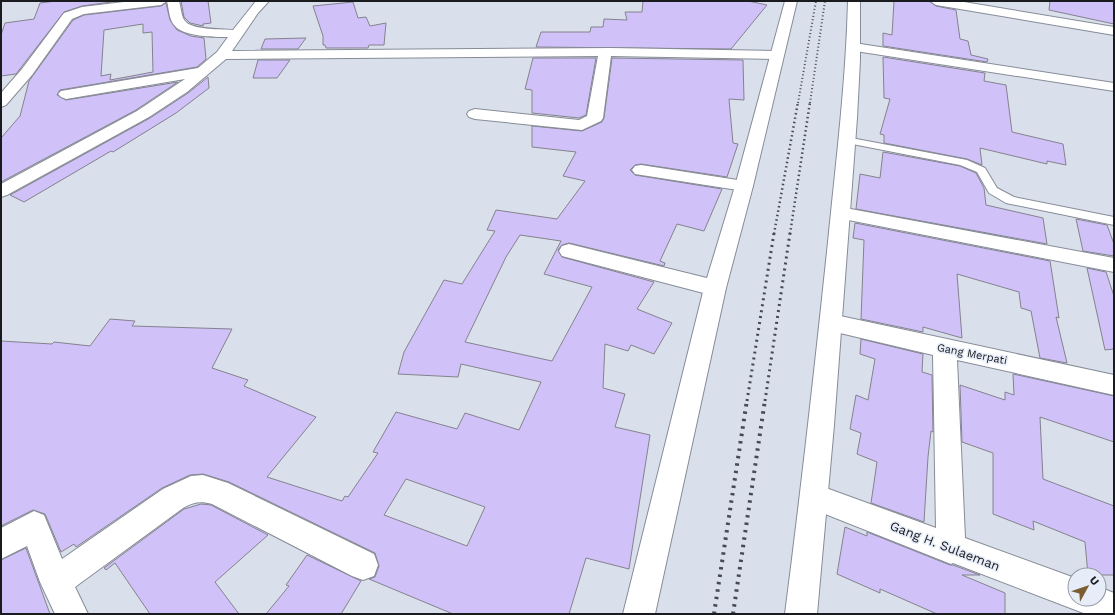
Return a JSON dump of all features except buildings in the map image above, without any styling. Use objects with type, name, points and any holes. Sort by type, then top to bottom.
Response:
[{"type":"street","points":[[1,102],[27,72],[68,16],[82,11],[161,1]]},
{"type":"street","points":[[174,1],[179,24],[183,27],[193,30],[238,34]]},
{"type":"street","points":[[1,191],[143,114],[182,89],[222,55],[263,1]]},
{"type":"street","points":[[639,614],[715,288],[744,186],[776,55],[791,1]]},
{"type":"street","points":[[801,614],[815,497],[831,323],[854,47],[854,1]]},
{"type":"street","points":[[936,1],[1114,30]]},
{"type":"street","points":[[854,47],[1114,87]]},
{"type":"street","points":[[222,55],[326,53],[605,53],[776,55]]},
{"type":"street","points":[[475,114],[582,124],[588,122],[595,118],[605,53]]},
{"type":"street","points":[[66,94],[204,71]]},
{"type":"street","points":[[641,170],[744,186]]},
{"type":"street","points":[[840,213],[1114,265]]},
{"type":"street","points":[[569,251],[715,288]]},
{"type":"street","name":"Gang Merpati","points":[[831,323],[945,349],[1114,384]]},
{"type":"street","points":[[945,349],[952,550]]},
{"type":"street","points":[[55,582],[166,503],[184,492],[204,487],[218,492],[363,565]]},
{"type":"street","name":"Gang H. Sulaeman","points":[[815,497],[952,550],[1067,591]]},
{"type":"street","points":[[1,544],[34,525],[55,582],[72,614]]},
{"type":"lane","points":[[846,140],[963,162],[981,170],[993,190],[1010,200],[1114,221]]},
{"type":"railway","points":[[798,103],[816,1]]},
{"type":"railway","points":[[810,103],[825,1]]},
{"type":"railway","points":[[774,234],[798,102]]},
{"type":"railway","points":[[790,234],[810,102]]},
{"type":"railway","points":[[747,401],[774,233]]},
{"type":"railway","points":[[765,401],[790,233]]},
{"type":"railway","points":[[714,614],[747,400]]},
{"type":"railway","points":[[733,614],[765,400]]}]
